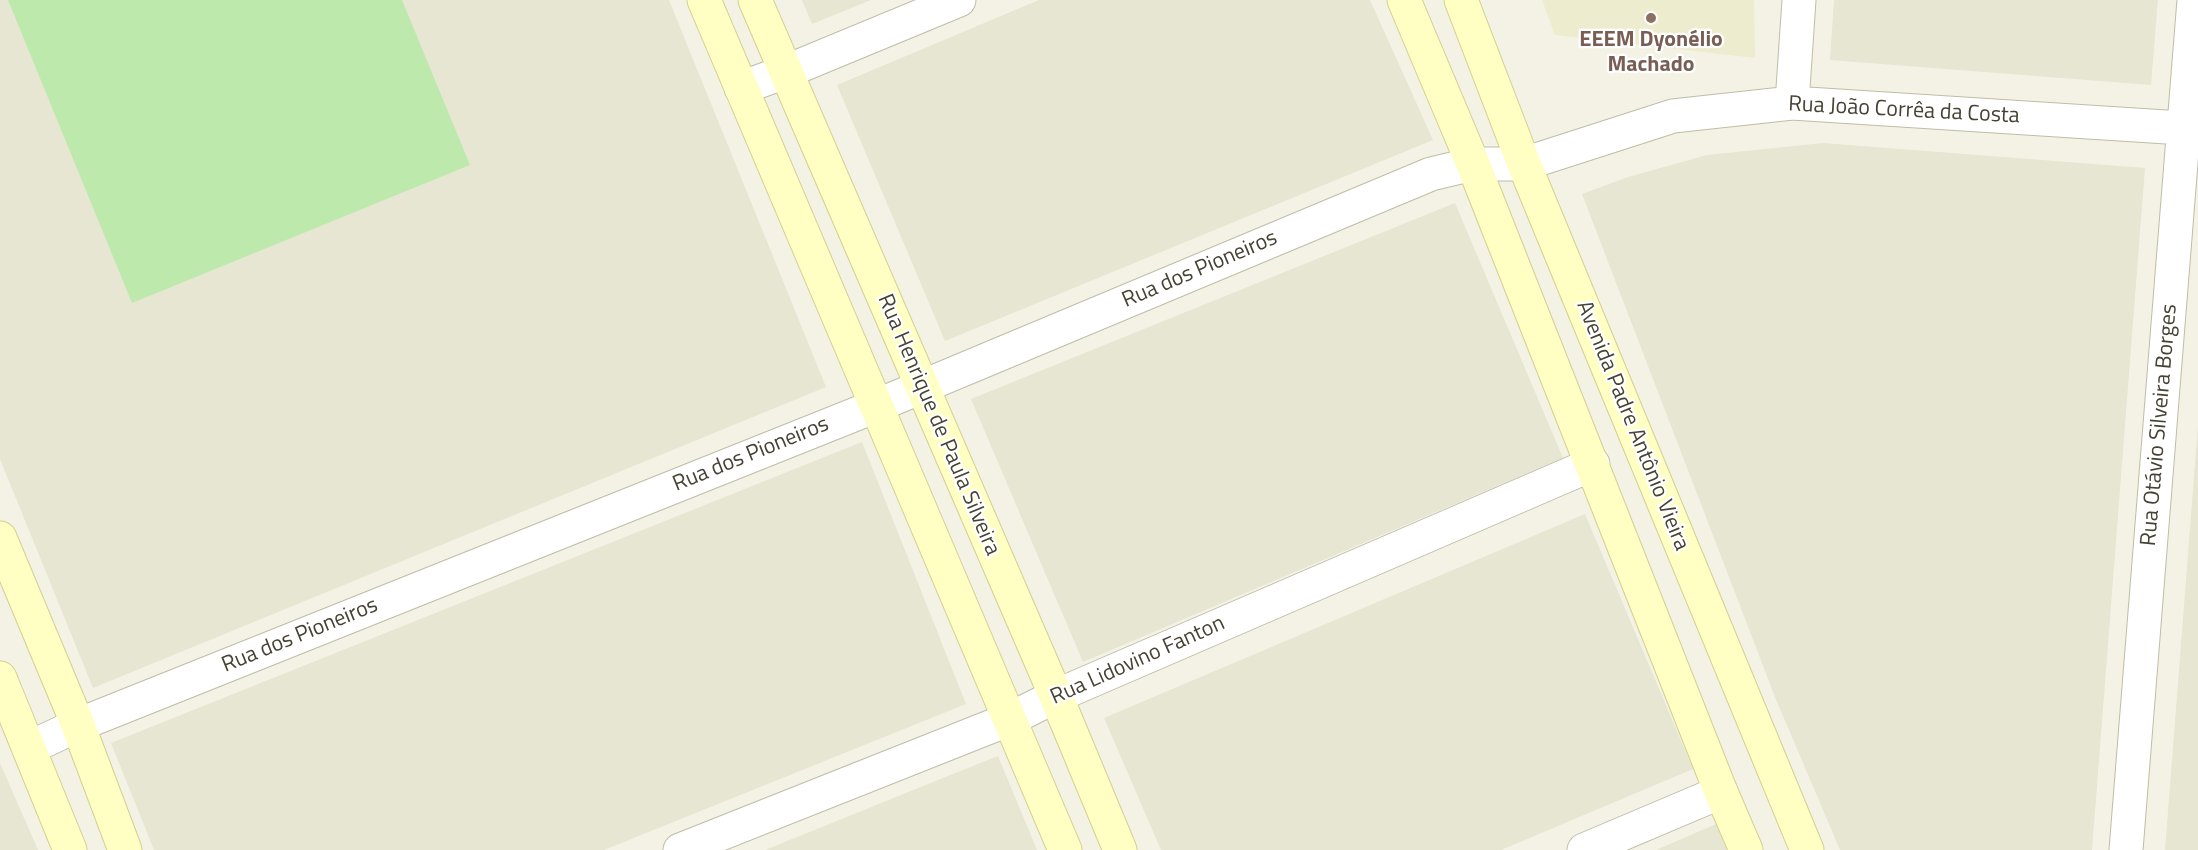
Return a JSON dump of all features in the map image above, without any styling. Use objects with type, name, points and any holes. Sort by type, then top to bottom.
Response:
[{"type":"street","points":[[704,0],[1065,850]]},
{"type":"street","name":"Rua Henrique de Paula Silveira","points":[[755,0],[837,186],[920,386],[1056,696],[1120,850]]},
{"type":"street","points":[[741,88],[959,0]]},
{"type":"street","points":[[1404,0],[1473,164],[1746,850]]},
{"type":"street","name":"Avenida Padre Antônio Vieira","points":[[1461,0],[1524,164],[1807,850]]},
{"type":"street","points":[[1792,103],[1799,0]]},
{"type":"street","name":"Rua Otávio Silveira Borges","points":[[2126,850],[2191,128],[2194,0]]},
{"type":"street","name":"Rua João Corrêa da Costa","points":[[1473,164],[1524,164],[1673,116],[1792,103],[2191,128]]},
{"type":"street","name":"Rua dos Pioneiros","points":[[29,748],[78,725],[876,406],[1431,174],[1473,164]]},
{"type":"street","points":[[791,205],[837,186]]},
{"type":"street","name":"Rua Lidovino Fanton","points":[[680,850],[1010,718],[1593,464]]},
{"type":"street","points":[[0,538],[78,725],[125,850]]},
{"type":"street","points":[[0,678],[70,850]]},
{"type":"street","points":[[1584,850],[1721,792]]},
{"type":"shaded area","points":[[0,0],[669,0],[826,387],[93,688],[0,459]]},
{"type":"shaded area","points":[[802,0],[871,0],[812,24]]},
{"type":"shaded area","points":[[1039,0],[1370,0],[1433,140],[945,341],[837,85]]},
{"type":"shaded area","name":"EEEM Dyonélio Machado","points":[[1542,0],[1754,0],[1755,58],[1555,35]]},
{"type":"shaded area","points":[[1834,0],[2158,0],[2151,85],[1830,60]]},
{"type":"shaded area","points":[[1823,143],[2145,168],[2092,850],[1840,850],[1775,697],[1582,194],[1628,177],[1707,155]]},
{"type":"shaded area","points":[[1455,203],[1563,458],[1083,662],[971,399]]},
{"type":"shaded area","points":[[2198,425],[2198,850],[2165,850]]},
{"type":"shaded area","points":[[862,442],[966,704],[604,850],[154,850],[111,743]]},
{"type":"shaded area","points":[[1585,514],[1693,769],[1501,850],[1161,850],[1104,718]]},
{"type":"shaded area","points":[[998,756],[1037,850],[765,850],[943,778]]},
{"type":"shaded area","points":[[0,763],[38,850],[0,850]]},
{"type":"shaded area","points":[[1716,824],[1727,850],[1656,850]]},
{"type":"green space","points":[[8,0],[402,0],[470,165],[132,303]]},
{"type":"place","name":"EEEM Dyonélio Machado","points":[[1651,18]]}]
